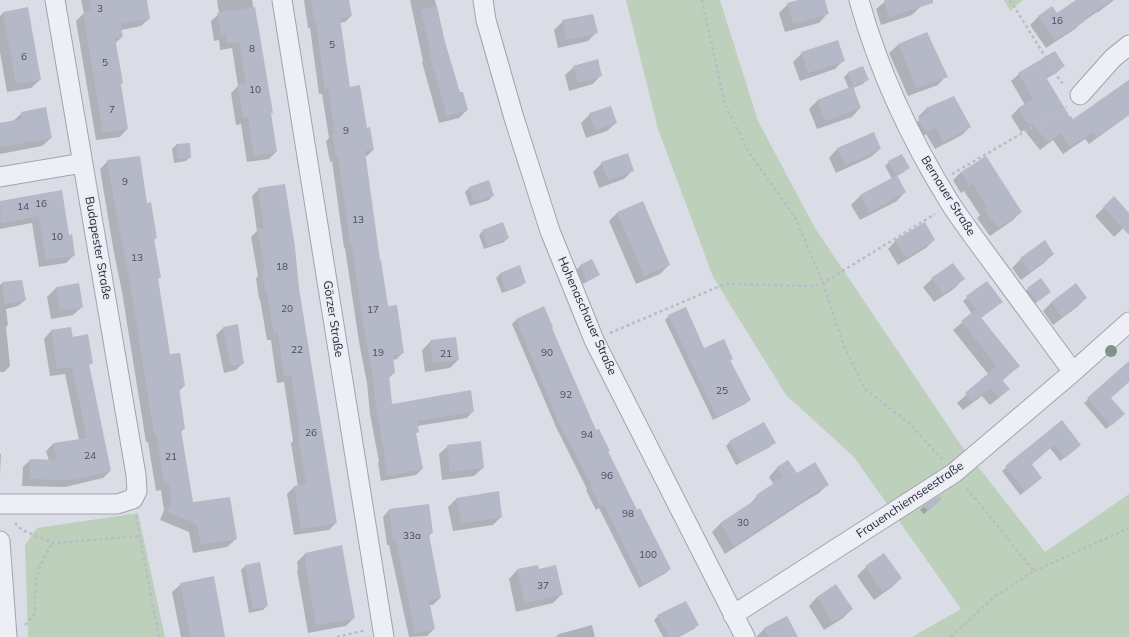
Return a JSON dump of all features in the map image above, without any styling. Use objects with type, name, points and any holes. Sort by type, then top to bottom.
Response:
[{"type":"street","name":"Budapester Straße","points":[[55,0],[136,475],[137,491],[134,498]]},
{"type":"street","name":"Görzer Straße","points":[[282,0],[382,632]]},
{"type":"street","name":"Hohenaschauer Straße","points":[[483,0],[486,20],[514,118],[550,231],[594,340],[745,637]]},
{"type":"street","name":"Bernauer Straße","points":[[859,0],[867,29],[887,81],[912,135],[938,182],[951,204],[1074,372]]},
{"type":"street","points":[[1080,95],[1113,58],[1129,45]]},
{"type":"street","points":[[0,177],[83,162]]},
{"type":"street","name":"Frauenchiemseestraße","points":[[733,615],[954,473],[1074,372],[1129,322]]},
{"type":"street","points":[[0,504],[117,504],[134,498]]},
{"type":"street","points":[[0,541],[6,634]]},
{"type":"path","points":[[702,0],[725,105],[748,151],[796,217],[823,282],[844,346],[865,389],[910,424],[954,473],[1034,570]]},
{"type":"path","points":[[938,182],[1073,103],[1080,95],[1061,82],[1010,0]]},
{"type":"path","points":[[594,340],[725,284],[813,286],[823,282],[951,204]]},
{"type":"path","points":[[134,498],[159,637]]},
{"type":"path","points":[[13,521],[22,530],[53,544],[140,536]]},
{"type":"path","points":[[951,637],[994,597],[1034,570],[1129,528]]},
{"type":"path","points":[[6,634],[23,627],[35,614],[35,590],[38,570],[45,555],[53,544]]},
{"type":"path","points":[[337,637],[382,632]]},
{"type":"green space","points":[[626,0],[720,0],[758,121],[815,228],[961,445],[1045,552],[1129,494],[1129,637],[912,637],[961,609],[854,457],[786,395],[713,277],[658,129]]},
{"type":"green space","points":[[1004,0],[1023,0],[1010,11]]},
{"type":"green space","points":[[138,513],[165,637],[28,637],[25,545],[37,528]]},
{"type":"building","points":[[90,0],[147,0],[150,19],[120,24],[123,37],[115,38],[123,83],[121,84],[128,129],[103,133],[83,12],[92,11]]},
{"type":"building","points":[[311,0],[349,0],[352,16],[340,18],[350,87],[360,85],[367,128],[370,127],[374,150],[365,151],[380,260],[388,306],[397,305],[404,353],[393,356],[395,373],[389,374],[392,404],[471,390],[474,412],[417,421],[419,432],[416,433],[423,469],[387,476],[385,456],[376,408],[373,377],[351,242],[350,243],[338,156],[336,156],[332,133],[335,133],[328,88],[325,89],[316,22],[314,22]]},
{"type":"building","points":[[798,0],[825,0],[829,14],[793,24],[787,3]]},
{"type":"building","points":[[884,0],[933,0],[933,3],[889,17]]},
{"type":"building","points":[[1076,0],[1112,0],[1084,19],[1085,21],[1055,40],[1038,16],[1052,6],[1057,13]]},
{"type":"building","points":[[437,6],[445,42],[460,92],[463,92],[468,110],[447,116],[429,53],[431,53],[421,10]]},
{"type":"building","points":[[28,7],[41,80],[16,84],[3,12]]},
{"type":"building","points":[[255,7],[273,113],[271,113],[277,152],[254,156],[248,117],[243,118],[238,85],[246,84],[239,42],[227,43],[226,33],[221,34],[217,13]]},
{"type":"building","points":[[593,14],[598,33],[566,40],[562,20]]},
{"type":"building","points":[[927,32],[948,77],[917,88],[898,44]]},
{"type":"building","points":[[838,40],[845,61],[808,73],[801,52]]},
{"type":"building","points":[[1055,51],[1065,66],[1046,77],[1070,117],[1071,116],[1073,119],[1129,80],[1129,115],[1097,137],[1093,132],[1070,147],[1061,133],[1048,143],[1032,123],[1029,125],[1018,108],[1033,99],[1018,73]]},
{"type":"building","points":[[598,59],[602,76],[578,83],[573,66]]},
{"type":"building","points":[[863,66],[869,80],[853,86],[848,72]]},
{"type":"building","points":[[853,86],[861,108],[825,121],[817,100]]},
{"type":"building","points":[[954,96],[971,127],[943,142],[935,127],[926,132],[918,119],[928,113],[926,108]]},
{"type":"building","points":[[611,106],[617,123],[595,130],[589,113]]},
{"type":"building","points":[[46,107],[52,138],[0,147],[0,123],[22,119],[21,112]]},
{"type":"building","points":[[874,132],[881,149],[845,165],[837,148]]},
{"type":"building","points":[[190,143],[191,158],[178,159],[176,144]]},
{"type":"building","points":[[628,153],[634,171],[608,180],[601,162]]},
{"type":"building","points":[[902,154],[910,168],[896,175],[888,161]]},
{"type":"building","points":[[140,156],[147,203],[151,202],[157,238],[154,239],[161,278],[158,278],[170,354],[180,353],[185,386],[179,387],[185,429],[181,430],[193,502],[230,497],[237,539],[201,545],[197,524],[168,512],[172,501],[169,483],[164,483],[156,434],[154,434],[130,283],[107,160]]},
{"type":"building","points":[[986,156],[1022,212],[998,228],[984,209],[987,207],[973,184],[969,186],[961,172]]},
{"type":"building","points":[[897,175],[906,192],[869,213],[860,195]]},
{"type":"building","points":[[489,180],[494,196],[474,202],[469,187]]},
{"type":"building","points":[[285,184],[295,247],[299,288],[337,523],[301,529],[294,486],[306,484],[298,435],[300,435],[291,375],[284,376],[278,333],[274,334],[262,270],[265,270],[257,229],[264,228],[258,188]]},
{"type":"building","points":[[62,190],[69,235],[72,234],[75,256],[46,260],[39,216],[1,223],[0,201]]},
{"type":"building","points":[[1114,196],[1129,213],[1129,235],[1103,207]]},
{"type":"building","points":[[643,201],[670,265],[644,276],[617,212]]},
{"type":"building","points":[[503,222],[509,238],[488,246],[482,230]]},
{"type":"building","points":[[925,222],[935,240],[906,258],[895,240]]},
{"type":"building","points":[[1045,240],[1054,254],[1030,272],[1020,258]]},
{"type":"building","points":[[592,259],[600,275],[587,281],[580,265]]},
{"type":"building","points":[[953,263],[965,279],[943,294],[931,278]]},
{"type":"building","points":[[520,265],[526,283],[506,290],[500,273]]},
{"type":"building","points":[[1041,278],[1051,292],[1037,302],[1027,288]]},
{"type":"building","points":[[22,280],[26,300],[5,304],[2,282]]},
{"type":"building","points":[[987,281],[1003,302],[981,317],[966,296]]},
{"type":"building","points":[[79,283],[83,307],[60,311],[56,287]]},
{"type":"building","points":[[1076,283],[1087,298],[1062,317],[1051,302]]},
{"type":"building","points":[[544,306],[596,430],[599,429],[637,510],[640,508],[671,569],[643,584],[604,505],[600,506],[590,485],[591,484],[559,423],[516,319]]},
{"type":"building","points":[[686,307],[704,348],[724,339],[733,359],[730,360],[751,400],[717,417],[668,315]]},
{"type":"building","points":[[975,310],[1020,366],[1002,380],[1010,389],[999,398],[991,388],[972,402],[965,393],[997,366],[961,321]]},
{"type":"building","points":[[238,324],[244,364],[231,366],[223,327]]},
{"type":"building","points":[[71,327],[73,337],[88,334],[93,363],[89,364],[111,471],[73,480],[29,479],[30,459],[57,460],[53,443],[87,438],[72,367],[57,369],[51,330]]},
{"type":"building","points":[[456,337],[459,360],[433,363],[430,340]]},
{"type":"building","points":[[1129,361],[1129,382],[1111,398],[1125,414],[1111,426],[1087,398]]},
{"type":"building","points":[[1062,420],[1081,445],[1065,458],[1054,445],[1032,464],[1042,478],[1025,491],[1005,466]]},
{"type":"building","points":[[764,422],[776,443],[741,462],[729,441]]},
{"type":"building","points":[[481,441],[484,468],[450,472],[447,445]]},
{"type":"building","points":[[788,460],[797,473],[815,462],[829,485],[811,495],[734,546],[720,523],[758,498],[756,495],[783,477],[777,467]]},
{"type":"building","points":[[499,491],[502,517],[461,523],[456,498]]},
{"type":"building","points":[[939,496],[942,499],[928,511],[923,506]]},
{"type":"building","points":[[429,504],[433,533],[429,534],[441,598],[429,600],[435,629],[415,633],[396,539],[393,539],[389,509]]},
{"type":"building","points":[[342,545],[355,618],[316,625],[305,561],[305,553]]},
{"type":"building","points":[[884,553],[902,578],[883,592],[865,566]]},
{"type":"building","points":[[260,562],[268,606],[253,609],[245,565]]},
{"type":"building","points":[[538,565],[539,569],[556,565],[563,595],[525,603],[517,569]]},
{"type":"building","points":[[214,576],[225,637],[191,637],[180,583]]},
{"type":"building","points":[[836,584],[853,609],[833,622],[817,597]]},
{"type":"building","points":[[686,601],[699,625],[677,637],[669,637],[657,615]]},
{"type":"building","points":[[787,616],[798,637],[769,637],[764,628]]}]
